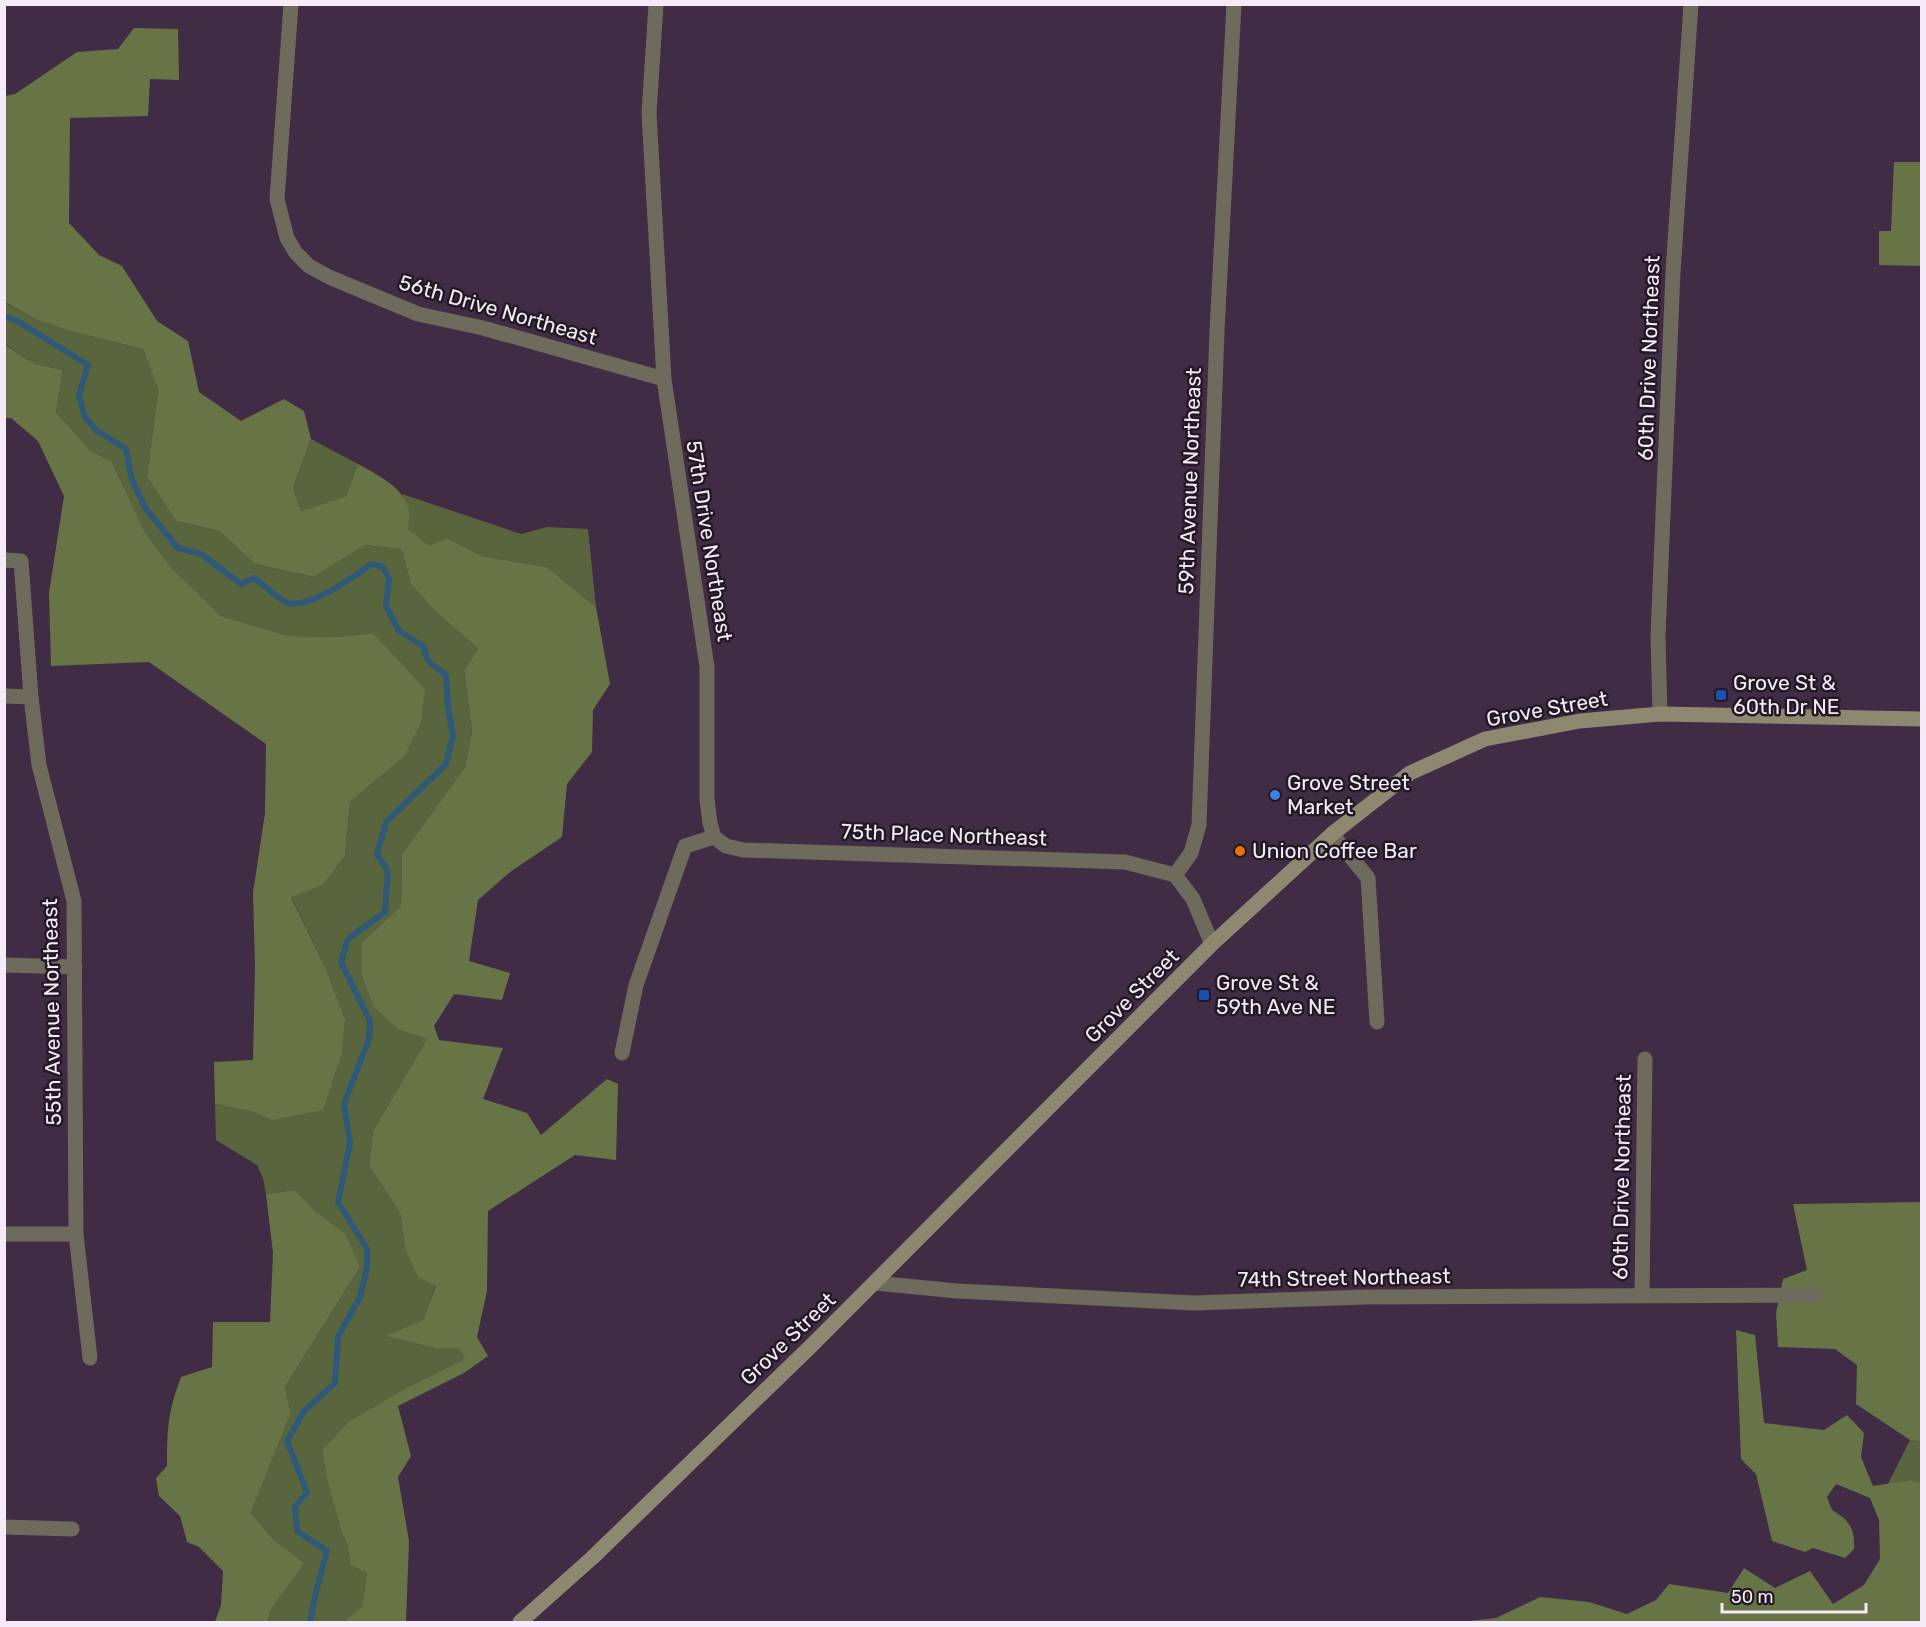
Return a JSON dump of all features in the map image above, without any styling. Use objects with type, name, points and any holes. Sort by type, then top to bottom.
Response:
[{"type":"street","name":"56th Drive Northeast","points":[[291,4],[277,199],[287,238],[296,253],[309,266],[329,277],[418,314],[483,328],[664,379]]},
{"type":"street","name":"57th Drive Northeast","points":[[656,4],[648,113],[664,379],[707,667],[707,799],[714,837]]},
{"type":"street","name":"59th Avenue Northeast","points":[[1175,875],[1191,853],[1199,825],[1217,331],[1233,4]]},
{"type":"street","name":"60th Drive Northeast","points":[[1660,714],[1658,636],[1673,272],[1691,4]]},
{"type":"street","name":"55th Avenue Northeast","points":[[4,560],[21,561],[31,697],[39,765],[74,901],[76,1234],[90,1358]]},
{"type":"street","points":[[4,696],[31,697]]},
{"type":"street","name":"Grove Street","points":[[520,1623],[592,1558],[875,1283],[1212,944],[1332,834],[1410,773],[1485,739],[1580,721],[1660,714],[1922,718]]},
{"type":"street","points":[[1332,834],[1368,878],[1377,1022]]},
{"type":"street","name":"75th Place Northeast","points":[[714,837],[726,846],[743,850],[1125,862],[1175,875]]},
{"type":"street","points":[[622,1053],[636,986],[686,846],[714,837]]},
{"type":"street","points":[[1175,875],[1193,899],[1212,944]]},
{"type":"street","points":[[4,965],[75,967]]},
{"type":"street","name":"60th Drive Northeast","points":[[1642,1296],[1645,1059]]},
{"type":"street","points":[[4,1234],[76,1234]]},
{"type":"street","name":"74th Street Northeast","points":[[875,1283],[957,1291],[1194,1303],[1366,1297],[1816,1295]]},
{"type":"street","points":[[4,1527],[72,1529]]},
{"type":"green space","points":[[134,28],[178,29],[179,80],[150,79],[148,116],[70,118],[69,223],[99,255],[122,266],[157,321],[188,341],[199,392],[241,421],[284,399],[304,411],[311,439],[293,488],[301,511],[346,496],[358,464],[396,488],[409,510],[408,529],[429,546],[447,538],[482,556],[547,567],[596,607],[610,684],[593,710],[592,752],[567,784],[562,837],[510,872],[478,900],[469,961],[510,973],[502,1000],[454,994],[434,1026],[439,1040],[503,1048],[483,1099],[527,1113],[541,1135],[607,1079],[618,1084],[616,1160],[575,1155],[488,1211],[487,1291],[477,1337],[488,1356],[464,1373],[398,1406],[411,1456],[398,1477],[409,1541],[406,1622],[343,1622],[362,1607],[367,1573],[350,1565],[348,1546],[341,1531],[327,1480],[322,1450],[349,1421],[404,1389],[465,1359],[460,1348],[435,1348],[385,1336],[423,1320],[436,1286],[418,1277],[405,1248],[400,1213],[369,1166],[373,1131],[427,1039],[399,1030],[374,1007],[362,976],[362,942],[401,906],[402,854],[465,767],[472,731],[464,670],[478,649],[434,610],[411,584],[401,549],[365,545],[313,577],[255,564],[219,531],[176,521],[147,477],[158,389],[143,349],[70,331],[37,320],[5,302],[5,96],[15,94],[77,52],[118,49]]},
{"type":"green space","points":[[1894,162],[1921,162],[1921,266],[1879,265],[1879,231],[1891,231]]},
{"type":"green space","points":[[4,302],[37,320],[70,331],[143,349],[158,388],[147,477],[176,521],[219,531],[255,564],[312,577],[365,545],[401,549],[411,584],[434,610],[478,649],[464,670],[472,731],[465,767],[402,854],[401,906],[362,942],[362,976],[399,1030],[427,1039],[373,1131],[369,1166],[400,1213],[405,1248],[436,1285],[423,1320],[386,1336],[435,1348],[460,1347],[466,1359],[404,1389],[349,1421],[322,1450],[327,1480],[341,1531],[348,1546],[350,1565],[367,1573],[362,1608],[343,1622],[268,1622],[270,1611],[303,1563],[273,1539],[251,1513],[291,1413],[285,1387],[360,1267],[316,1212],[295,1190],[266,1194],[263,1178],[257,1165],[216,1140],[215,1104],[253,1112],[272,1120],[345,1019],[327,971],[291,896],[323,885],[345,856],[350,802],[404,757],[373,633],[337,637],[289,636],[221,616],[171,567],[145,532],[112,462],[90,450],[56,412],[63,370],[35,364],[5,344]]},
{"type":"green space","points":[[4,344],[35,364],[63,370],[56,412],[90,450],[112,462],[145,532],[171,567],[221,616],[289,636],[337,637],[373,633],[425,689],[421,722],[404,757],[350,802],[345,856],[323,885],[291,897],[327,971],[345,1019],[342,1052],[323,1110],[272,1120],[253,1112],[215,1104],[214,1062],[253,1060],[255,967],[253,893],[265,813],[266,744],[149,662],[51,666],[49,593],[64,496],[38,441],[11,418],[5,418]]},
{"type":"green space","points":[[311,439],[358,464],[346,496],[301,511],[293,488]]},
{"type":"green space","points":[[402,494],[521,534],[547,527],[588,529],[596,607],[547,567],[482,556],[447,538],[429,547],[408,529],[409,511]]},
{"type":"green space","points":[[295,1190],[316,1212],[345,1234],[360,1267],[285,1387],[291,1413],[251,1513],[273,1539],[304,1563],[270,1611],[268,1622],[215,1622],[221,1605],[223,1571],[199,1547],[187,1542],[180,1516],[159,1496],[156,1478],[167,1466],[169,1421],[181,1377],[212,1367],[213,1322],[270,1322],[273,1253],[266,1194]]},
{"type":"green space","points":[[1921,1202],[1921,1442],[1910,1440],[1856,1404],[1857,1365],[1835,1349],[1778,1347],[1776,1313],[1783,1279],[1807,1270],[1793,1204]]},
{"type":"green space","points":[[1736,1330],[1755,1335],[1764,1423],[1824,1430],[1847,1415],[1864,1433],[1861,1457],[1873,1486],[1911,1480],[1921,1483],[1921,1622],[1461,1622],[1496,1618],[1540,1597],[1589,1602],[1627,1614],[1656,1600],[1669,1584],[1728,1593],[1744,1568],[1775,1588],[1810,1571],[1833,1604],[1864,1585],[1880,1559],[1879,1520],[1870,1498],[1836,1484],[1827,1497],[1832,1510],[1847,1521],[1852,1530],[1854,1549],[1845,1558],[1813,1548],[1805,1552],[1772,1541],[1756,1474],[1741,1459]]},
{"type":"green space","points":[[1910,1440],[1921,1442],[1921,1483],[1911,1480],[1888,1484]]},
{"type":"waterway","points":[[4,316],[17,321],[88,365],[79,395],[85,417],[96,430],[126,449],[132,480],[146,509],[178,548],[201,554],[241,584],[254,578],[280,599],[297,604],[320,596],[372,564],[383,567],[389,579],[386,606],[399,631],[423,646],[428,661],[446,675],[453,736],[446,764],[386,822],[377,854],[388,871],[385,912],[348,939],[341,962],[370,1021],[369,1039],[344,1104],[350,1143],[338,1202],[367,1249],[367,1268],[360,1297],[338,1337],[335,1383],[304,1411],[287,1441],[307,1492],[295,1507],[297,1531],[327,1551],[310,1622]]},
{"type":"place","name":"Grove St & 60th Dr NE","points":[[1721,695]]},
{"type":"place","name":"Grove Street Market","points":[[1275,795]]},
{"type":"place","name":"Union Coffee Bar","points":[[1240,851]]},
{"type":"place","name":"Grove St & 59th Ave NE","points":[[1204,995]]}]
